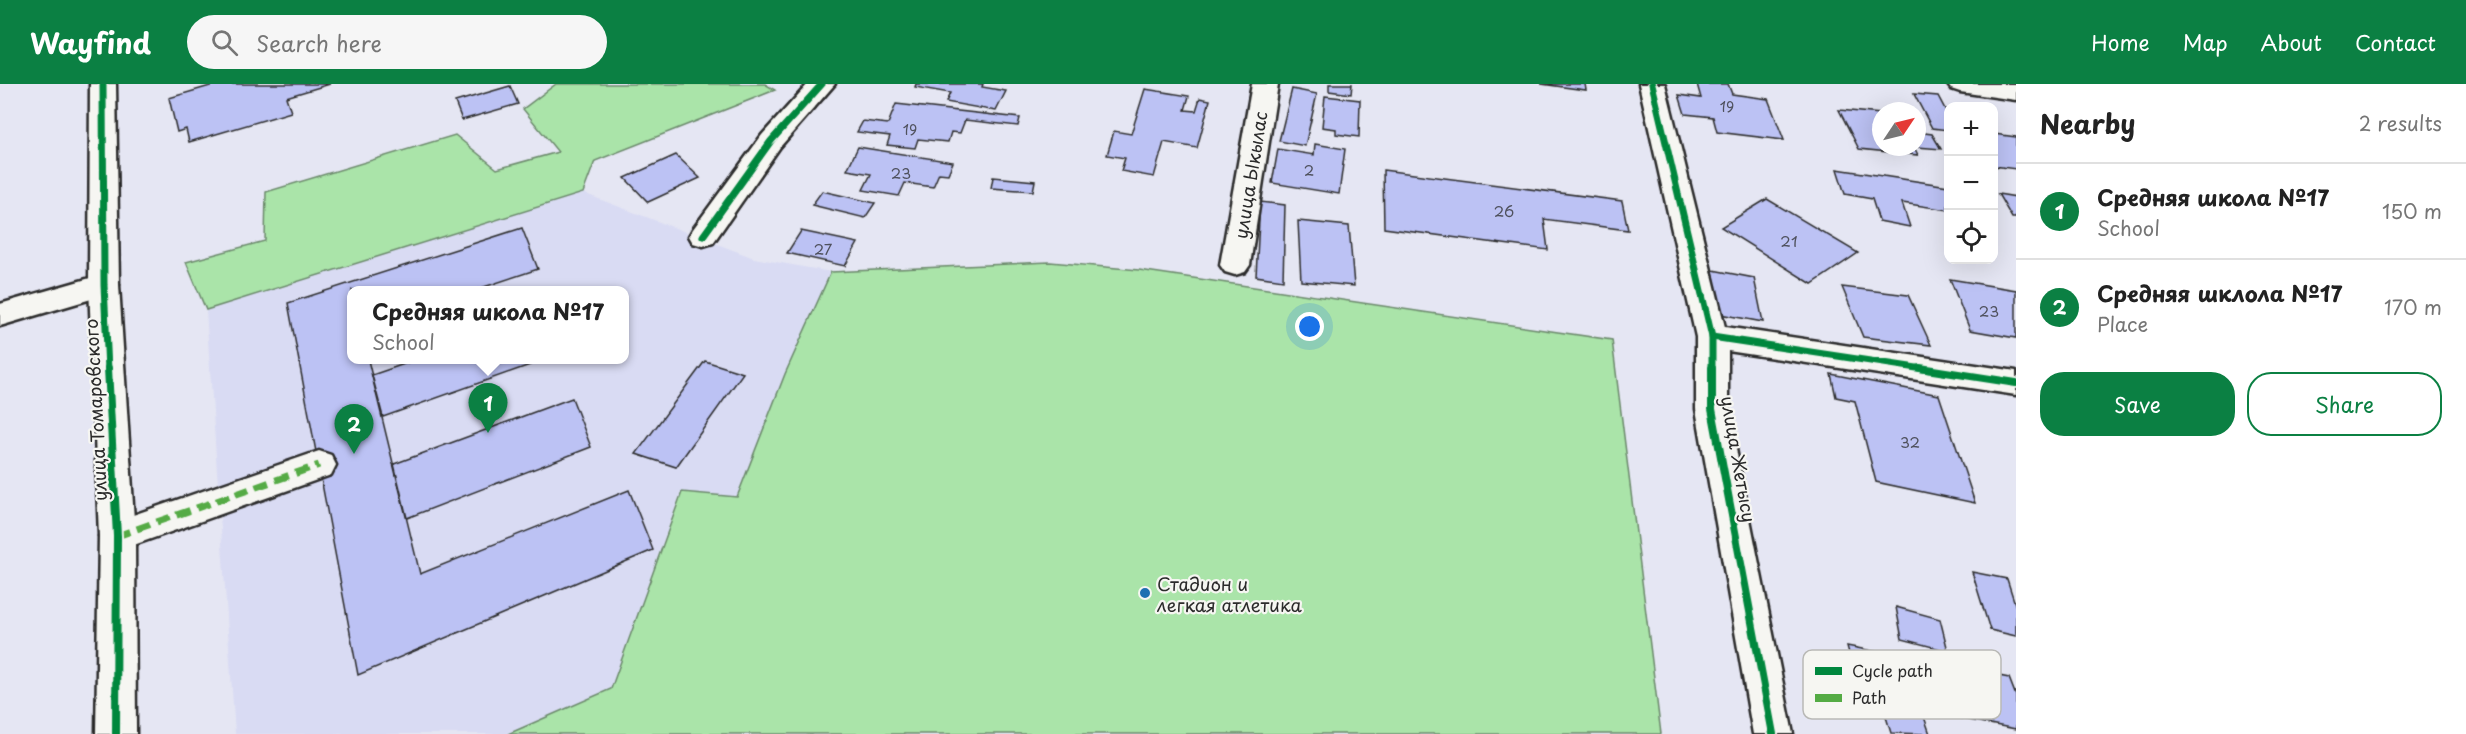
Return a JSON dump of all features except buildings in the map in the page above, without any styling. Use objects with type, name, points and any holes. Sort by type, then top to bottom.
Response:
[{"type":"street","name":"улица Томаровского","points":[[103,84],[104,285],[117,536],[116,734]]},
{"type":"street","points":[[703,236],[771,141],[822,84]]},
{"type":"street","name":"улица Ыкылас","points":[[1235,265],[1265,84]]},
{"type":"street","name":"улица Жетысу","points":[[1652,84],[1712,337],[1712,409],[1773,734]]},
{"type":"street","points":[[1960,84],[2012,89]]},
{"type":"street","points":[[0,315],[104,285]]},
{"type":"street","points":[[1712,337],[2016,383]]},
{"type":"street","points":[[117,536],[319,465]]},
{"type":"shaded area","points":[[583,193],[754,258],[831,272],[785,374],[737,497],[681,492],[611,689],[508,734],[235,734],[206,310]]},
{"type":"green space","points":[[556,84],[765,84],[775,90],[595,161],[583,193],[206,310],[186,262],[265,241],[266,192],[455,135],[497,169],[558,152],[523,109]]},
{"type":"green space","name":"Стадион и легкая атлетика","points":[[1050,262],[1139,270],[1612,340],[1661,734],[508,734],[611,689],[682,492],[737,497],[785,374],[831,272]]},
{"type":"marked path","points":[[117,536],[319,465]]},
{"type":"cycle path","points":[[103,84],[104,285],[117,536],[116,734]]},
{"type":"cycle path","points":[[703,236],[771,141],[822,84]]},
{"type":"cycle path","points":[[1652,84],[1712,337],[1712,409],[1773,734]]},
{"type":"cycle path","points":[[1712,337],[2016,383]]},
{"type":"place","name":"Средняя школа №17","points":[[488,433]]},
{"type":"place","name":"Средняя шклола №17","points":[[354,454]]},
{"type":"place","name":"Стадион и легкая атлетика","points":[[1145,593]]}]
